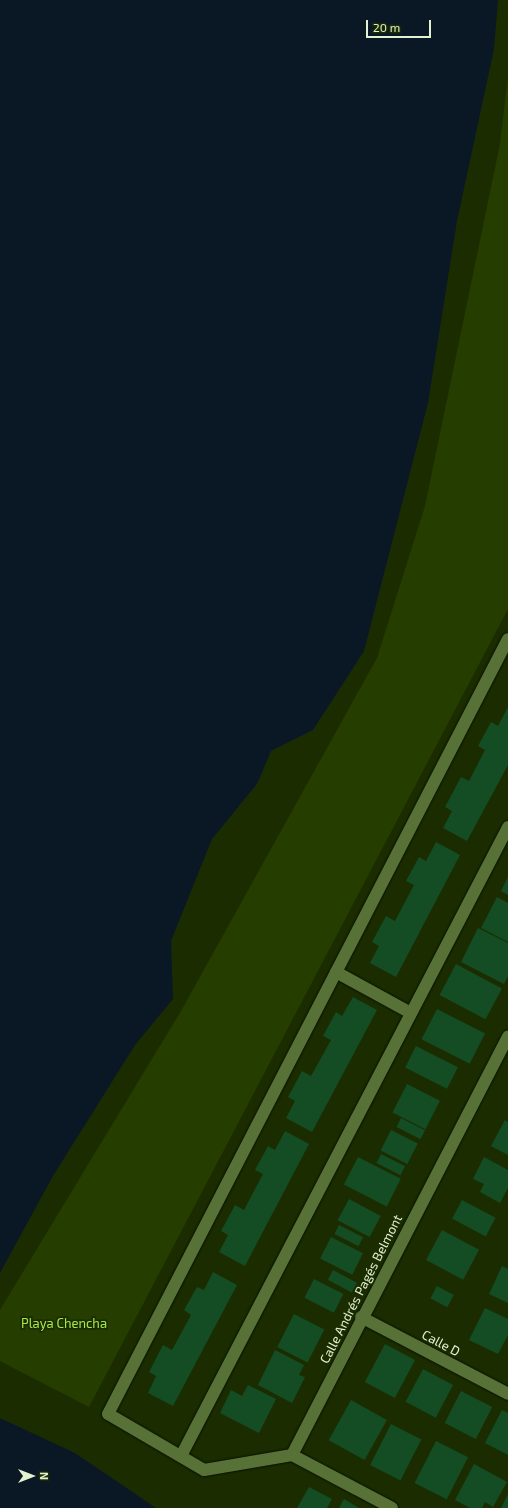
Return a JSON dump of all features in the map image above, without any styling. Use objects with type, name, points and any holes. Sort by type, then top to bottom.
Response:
[{"type":"street","points":[[392,1508],[292,1454],[204,1470],[108,1414],[508,639]]},
{"type":"street","points":[[181,1456],[508,827]]},
{"type":"street","points":[[336,972],[412,1013]]},
{"type":"street","name":"Calle Andrés Pagés Belmont","points":[[292,1454],[361,1317],[508,1036]]},
{"type":"street","name":"Calle D","points":[[361,1317],[506,1390]]},
{"type":"green space","name":"Playa Chencha","points":[[508,77],[508,609],[89,1407],[0,1361],[0,1310],[181,1011],[377,658],[425,506],[500,144]]},
{"type":"water","points":[[0,0],[498,0],[494,49],[457,221],[428,403],[364,651],[313,730],[271,751],[257,784],[212,839],[171,941],[173,999],[135,1045],[53,1176],[0,1273]]},
{"type":"water","points":[[0,1418],[75,1453],[156,1508],[0,1508]]},
{"type":"building","points":[[508,707],[508,765],[467,841],[443,828],[452,811],[445,807],[461,777],[469,781],[485,750],[478,746],[491,722],[498,726]]},
{"type":"building","points":[[436,842],[460,855],[396,977],[370,963],[379,946],[372,942],[386,916],[395,921],[414,885],[406,881],[419,857],[426,861]]},
{"type":"building","points":[[508,877],[508,895],[501,891]]},
{"type":"building","points":[[497,897],[508,903],[508,942],[481,928]]},
{"type":"building","points":[[478,928],[508,943],[508,976],[504,984],[461,962]]},
{"type":"building","points":[[456,964],[502,988],[485,1019],[440,995]]},
{"type":"building","points":[[353,997],[377,1010],[312,1132],[286,1118],[295,1101],[288,1097],[302,1071],[311,1076],[331,1040],[323,1036],[336,1012],[342,1016]]},
{"type":"building","points":[[437,1009],[485,1034],[470,1064],[422,1039]]},
{"type":"building","points":[[416,1046],[458,1067],[447,1089],[405,1067]]},
{"type":"building","points":[[407,1084],[440,1101],[425,1129],[392,1113]]},
{"type":"building","points":[[401,1118],[425,1130],[421,1139],[396,1127]]},
{"type":"building","points":[[505,1120],[508,1122],[508,1155],[491,1146]]},
{"type":"building","points":[[391,1130],[418,1144],[407,1164],[381,1150]]},
{"type":"building","points":[[285,1131],[309,1144],[245,1266],[219,1252],[228,1235],[221,1231],[235,1205],[244,1210],[263,1174],[255,1170],[268,1146],[275,1150]]},
{"type":"building","points":[[381,1154],[405,1166],[401,1175],[376,1163]]},
{"type":"building","points":[[358,1157],[401,1179],[387,1206],[344,1185]]},
{"type":"building","points":[[484,1157],[508,1170],[508,1188],[500,1203],[480,1192],[484,1184],[473,1179]]},
{"type":"building","points":[[349,1199],[381,1216],[370,1237],[338,1220]]},
{"type":"building","points":[[462,1200],[496,1218],[486,1236],[452,1219]]},
{"type":"building","points":[[339,1225],[363,1237],[359,1246],[334,1234]]},
{"type":"building","points":[[442,1230],[479,1250],[463,1280],[426,1260]]},
{"type":"building","points":[[331,1237],[363,1253],[352,1275],[320,1258]]},
{"type":"building","points":[[502,1266],[508,1269],[508,1303],[489,1294]]},
{"type":"building","points":[[333,1270],[357,1283],[352,1292],[328,1280]]},
{"type":"building","points":[[213,1272],[237,1285],[173,1406],[148,1393],[156,1376],[149,1372],[163,1345],[172,1350],[191,1315],[184,1310],[197,1287],[204,1290]]},
{"type":"building","points":[[314,1279],[343,1294],[334,1313],[304,1298]]},
{"type":"building","points":[[437,1286],[454,1295],[447,1307],[430,1298]]},
{"type":"building","points":[[485,1308],[508,1319],[508,1335],[498,1354],[469,1340]]},
{"type":"building","points":[[294,1314],[324,1329],[307,1362],[277,1347]]},
{"type":"building","points":[[385,1344],[415,1360],[395,1398],[365,1382]]},
{"type":"building","points":[[275,1350],[304,1365],[299,1375],[305,1377],[292,1403],[258,1385]]},
{"type":"building","points":[[423,1369],[453,1385],[436,1418],[406,1402]]},
{"type":"building","points":[[248,1385],[276,1399],[259,1433],[220,1413],[231,1390],[242,1396]]},
{"type":"building","points":[[461,1391],[492,1407],[476,1439],[445,1423]]},
{"type":"building","points":[[351,1400],[387,1420],[365,1460],[329,1440]]},
{"type":"building","points":[[502,1410],[508,1413],[508,1455],[485,1443]]},
{"type":"building","points":[[391,1424],[421,1439],[400,1480],[370,1465]]},
{"type":"building","points":[[436,1441],[468,1457],[447,1499],[415,1483]]},
{"type":"building","points":[[474,1464],[507,1482],[493,1507],[485,1502],[482,1508],[470,1508],[455,1500]]},
{"type":"building","points":[[309,1487],[332,1499],[327,1508],[297,1508]]},
{"type":"building","points":[[508,1494],[508,1508],[501,1508]]},
{"type":"building","points":[[344,1499],[359,1508],[339,1508]]}]
